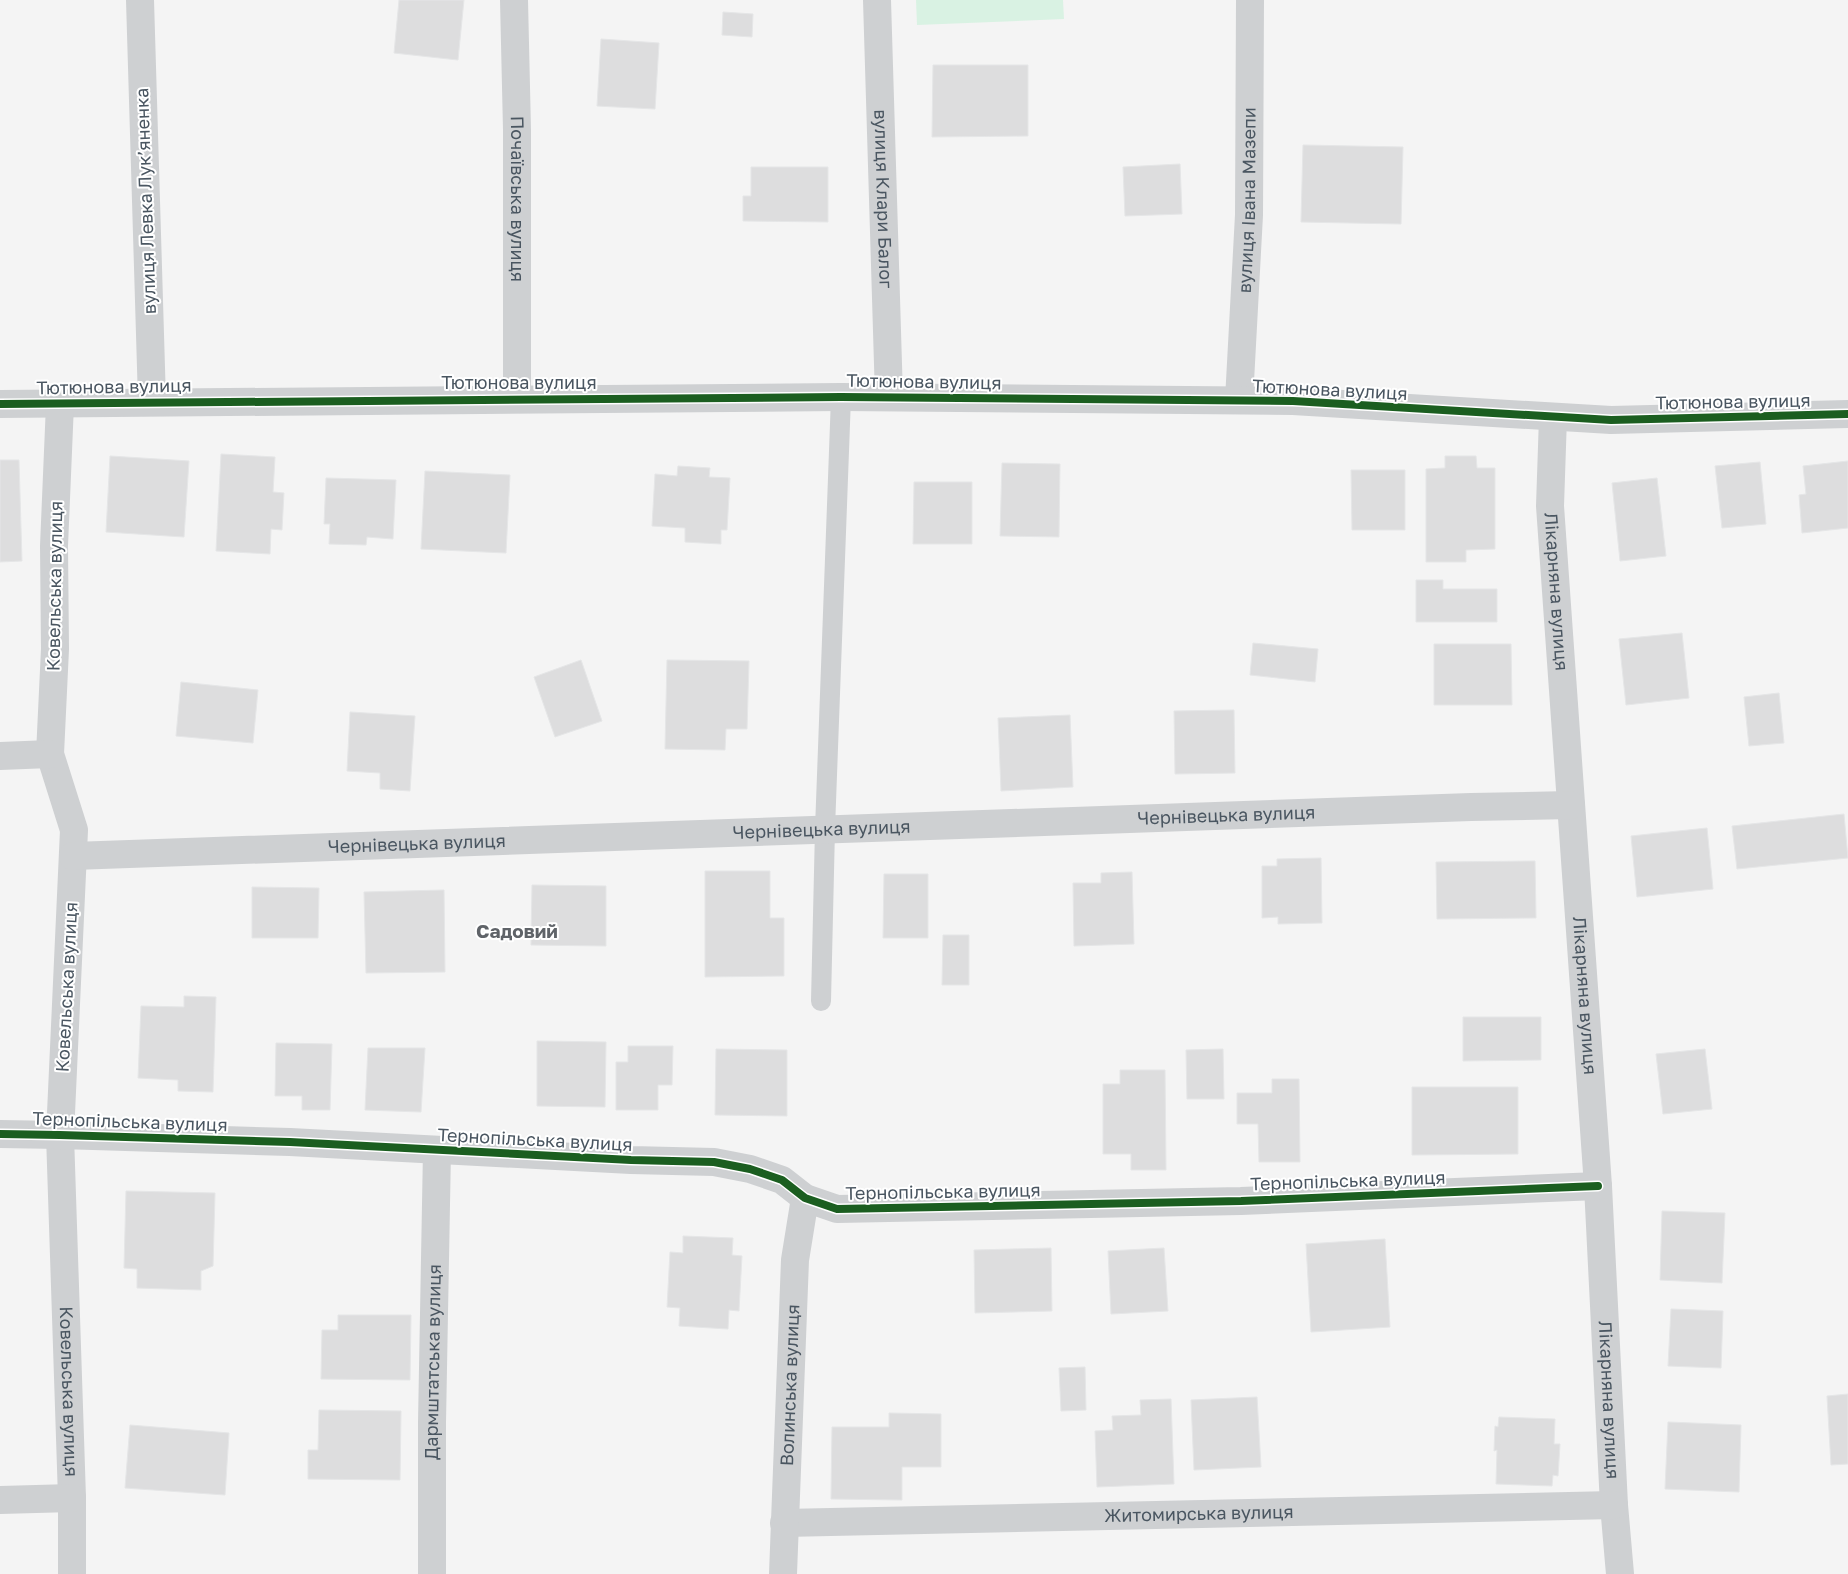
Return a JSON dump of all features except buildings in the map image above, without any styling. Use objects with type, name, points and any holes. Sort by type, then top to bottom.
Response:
[{"type":"street","name":"вулиця Левка Лукʼяненка","points":[[140,0],[152,401]]},
{"type":"street","name":"Почаївська вулиця","points":[[514,0],[517,130],[517,398]]},
{"type":"street","name":"вулиця Клари Балог","points":[[877,0],[889,397]]},
{"type":"street","name":"вулиця Івана Мазепи","points":[[1238,400],[1249,215],[1250,0]]},
{"type":"street","name":"Тютюнова вулиця","points":[[0,404],[152,401],[841,396],[1293,401],[1611,420],[1848,414]]},
{"type":"street","name":"Ковельська вулиця","points":[[60,404],[54,546],[55,649],[50,754],[74,830],[60,1134],[72,1498],[72,1574]]},
{"type":"street","name":"Лікарняна вулиця","points":[[1553,417],[1550,506],[1598,1186],[1614,1505],[1620,1574]]},
{"type":"street","points":[[0,756],[50,754]]},
{"type":"street","name":"Чернівецька вулиця","points":[[73,856],[1461,807],[1571,805]]},
{"type":"street","name":"Тернопільська вулиця","points":[[0,1134],[60,1134],[290,1142],[631,1160],[714,1162],[750,1169],[782,1180],[805,1198],[837,1208],[1241,1201],[1598,1186]]},
{"type":"street","name":"Дармштатська вулиця","points":[[432,1574],[432,1423],[437,1150]]},
{"type":"street","name":"Волинська вулиця","points":[[783,1574],[795,1260],[805,1198]]},
{"type":"street","points":[[0,1500],[72,1498]]},
{"type":"street","name":"Житомирська вулиця","points":[[784,1523],[1614,1505]]},
{"type":"lane","points":[[822,1001],[825,829],[841,396]]},
{"type":"green space","points":[[916,0],[1063,0],[1064,19],[917,25]]},
{"type":"cycle path","points":[[0,404],[841,397],[1293,401],[1611,420],[1848,414]]},
{"type":"cycle path","points":[[0,1134],[290,1142],[631,1160],[714,1162],[750,1169],[782,1180],[805,1198],[837,1209],[1241,1201],[1598,1186]]},
{"type":"district","name":"Садовий","points":[[517,931]]}]
